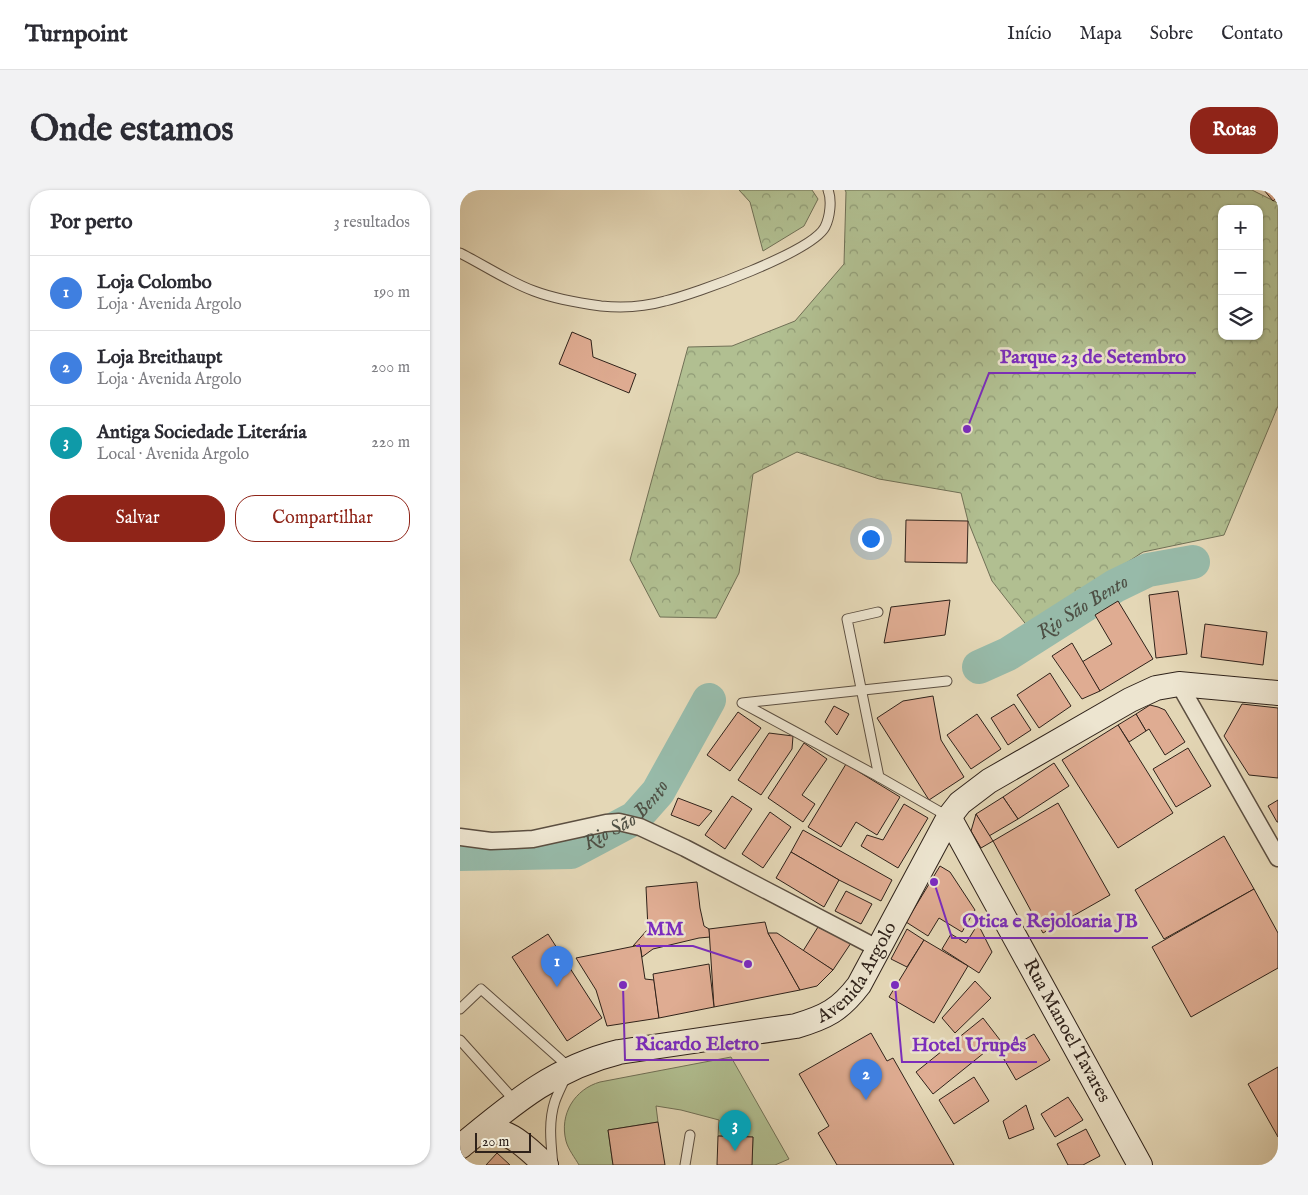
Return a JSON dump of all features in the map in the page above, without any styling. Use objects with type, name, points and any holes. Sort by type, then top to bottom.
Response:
[{"type":"main road","name":"Avenida Argolo","points":[[467,1137],[515,1102],[570,1068],[594,1058],[619,1052],[796,1026],[820,1019],[832,1012],[852,995],[949,817],[969,796],[989,781],[1130,700],[1156,688],[1179,684],[1278,693]]},
{"type":"main road","name":"Rua Manoel Tavares","points":[[949,817],[1140,1165]]},
{"type":"main road","points":[[467,1137],[493,1130],[506,1133],[546,1165]]},
{"type":"street","points":[[1179,684],[1278,858]]},
{"type":"street","points":[[460,837],[491,841],[533,839],[606,823],[619,822],[640,827],[685,848],[878,950]]},
{"type":"lane","points":[[460,253],[533,291],[560,299],[600,306],[631,307],[664,302],[776,261],[816,237],[825,227],[830,208],[828,190]]},
{"type":"lane","points":[[878,612],[846,620],[879,777]]},
{"type":"lane","points":[[947,681],[742,703],[949,817]]},
{"type":"lane","points":[[460,1009],[481,990],[570,1068],[554,1102],[550,1138],[553,1165]]},
{"type":"lane","points":[[460,1040],[515,1102]]},
{"type":"lane","points":[[685,1165],[690,1135]]},
{"type":"green space","points":[[739,190],[812,190],[818,199],[804,226],[763,251],[750,202]]},
{"type":"green space","points":[[845,190],[1252,190],[1278,203],[1278,406],[1224,535],[1143,552],[1028,627],[992,581],[968,521],[961,493],[879,479],[797,452],[753,474],[739,573],[716,618],[660,617],[630,560],[688,347],[732,346],[795,321],[844,264]]},
{"type":"green space","points":[[731,1057],[789,1159],[775,1165],[752,1165],[753,1137],[718,1136],[719,1120],[681,1110],[656,1106],[658,1122],[608,1130],[613,1165],[579,1165],[567,1144],[564,1131],[567,1112],[576,1097],[583,1090],[600,1082]]},
{"type":"building","points":[[1264,190],[1278,190],[1278,197],[1273,201]]},
{"type":"building","points":[[572,332],[591,340],[593,357],[636,374],[629,393],[559,364]]},
{"type":"building","points":[[906,520],[968,521],[967,563],[905,562]]},
{"type":"building","points":[[1178,591],[1187,654],[1156,658],[1149,595]]},
{"type":"building","points":[[950,600],[945,635],[884,643],[891,607]]},
{"type":"building","points":[[1118,601],[1153,659],[1100,691],[1082,662],[1112,644],[1095,615]]},
{"type":"building","points":[[1205,624],[1267,632],[1263,665],[1201,657]]},
{"type":"building","points":[[1072,643],[1100,691],[1082,699],[1052,656]]},
{"type":"building","points":[[1050,673],[1071,706],[1039,728],[1017,695]]},
{"type":"building","points":[[933,696],[941,740],[964,777],[929,800],[877,718],[903,701]]},
{"type":"building","points":[[1014,704],[1031,730],[1008,745],[991,718]]},
{"type":"building","points":[[1242,704],[1278,708],[1278,778],[1249,775],[1224,736]]},
{"type":"building","points":[[1150,705],[1165,710],[1185,742],[1165,755],[1149,729],[1146,731],[1136,714]]},
{"type":"building","points":[[834,706],[849,714],[837,735],[825,722]]},
{"type":"building","points":[[738,712],[761,728],[730,771],[707,755]]},
{"type":"building","points":[[977,714],[1001,749],[971,769],[947,735]]},
{"type":"building","points":[[1136,714],[1146,731],[1129,742],[1118,725]]},
{"type":"building","points":[[1118,725],[1173,813],[1118,848],[1062,760]]},
{"type":"building","points":[[769,733],[793,736],[792,749],[761,795],[738,780]]},
{"type":"building","points":[[804,743],[827,759],[802,795],[815,804],[803,822],[768,798]]},
{"type":"building","points":[[1188,748],[1211,786],[1176,807],[1153,769]]},
{"type":"building","points":[[1054,763],[1069,786],[1018,819],[1003,797]]},
{"type":"building","points":[[846,764],[900,797],[877,835],[856,822],[841,847],[808,827]]},
{"type":"building","points":[[732,796],[752,809],[725,849],[705,835]]},
{"type":"building","points":[[1003,797],[1018,819],[989,836],[976,814]]},
{"type":"building","points":[[678,798],[712,811],[699,826],[671,815]]},
{"type":"building","points":[[1278,800],[1278,822],[1277,822],[1268,806]]},
{"type":"building","points":[[1058,803],[1110,895],[1043,933],[993,841]]},
{"type":"building","points":[[904,804],[928,818],[898,868],[861,846],[867,835],[883,840]]},
{"type":"building","points":[[770,812],[791,827],[763,868],[742,854]]},
{"type":"building","points":[[976,814],[993,841],[981,848],[971,831]]},
{"type":"building","points":[[803,830],[892,880],[881,901],[839,880],[791,852]]},
{"type":"building","points":[[1224,836],[1254,889],[1164,939],[1135,890]]},
{"type":"building","points":[[791,852],[839,880],[824,907],[776,878]]},
{"type":"building","points":[[940,866],[950,872],[975,910],[962,932],[939,918],[928,936],[906,922]]},
{"type":"building","points":[[697,882],[704,926],[709,929],[710,937],[653,949],[642,957],[640,945],[633,946],[648,929],[646,887]]},
{"type":"building","points":[[1254,889],[1278,933],[1278,968],[1191,1017],[1152,947]]},
{"type":"building","points":[[846,891],[872,904],[861,924],[835,911]]},
{"type":"building","points":[[765,922],[768,933],[800,990],[714,1007],[709,929]]},
{"type":"building","points":[[978,924],[992,952],[979,973],[942,949],[951,934],[966,943]]},
{"type":"building","points":[[818,927],[851,943],[833,970],[803,951]]},
{"type":"building","points":[[907,929],[924,940],[907,967],[891,959]]},
{"type":"building","points":[[768,933],[777,933],[833,970],[817,986],[800,990]]},
{"type":"building","points":[[548,934],[602,1018],[567,1041],[512,957]]},
{"type":"building","points":[[924,940],[968,966],[934,1023],[889,997]]},
{"type":"building","points":[[640,945],[645,979],[654,980],[659,1018],[607,1026],[596,990],[576,958]]},
{"type":"building","points":[[709,964],[714,1007],[659,1018],[653,974]]},
{"type":"building","points":[[975,981],[991,998],[955,1033],[942,1018]]},
{"type":"building","points":[[983,1018],[1000,1040],[933,1094],[916,1072]]},
{"type":"building","points":[[871,1033],[887,1061],[893,1058],[954,1165],[837,1165],[818,1133],[829,1126],[799,1074]]},
{"type":"building","points":[[1034,1034],[1050,1060],[1016,1080],[1001,1054]]},
{"type":"building","points":[[1278,1067],[1278,1137],[1248,1084]]},
{"type":"building","points":[[974,1077],[989,1101],[954,1124],[939,1100]]},
{"type":"building","points":[[1068,1097],[1083,1120],[1055,1137],[1041,1114]]},
{"type":"building","points":[[1026,1105],[1034,1129],[1009,1139],[1003,1121]]},
{"type":"building","points":[[658,1122],[665,1165],[613,1165],[608,1130]]},
{"type":"building","points":[[1086,1129],[1100,1156],[1083,1165],[1068,1165],[1057,1144]]},
{"type":"building","points":[[718,1136],[753,1137],[752,1165],[717,1165]]},
{"type":"building","points":[[497,1153],[510,1165],[486,1165]]},
{"type":"waterway","name":"Rio São Bento","points":[[979,667],[1008,654],[1115,586],[1148,570],[1193,562]]},
{"type":"waterway","name":"Rio São Bento","points":[[460,854],[571,852],[635,818],[658,792],[709,700]]},
{"type":"place","name":"Parque 23 de Setembro","points":[[967,429]]},
{"type":"place","name":"Otica e Rejoloaria JB","points":[[934,882]]},
{"type":"place","name":"MM","points":[[748,964]]},
{"type":"place","name":"Ricardo Eletro","points":[[623,985]]},
{"type":"place","name":"Hotel Urupês","points":[[895,985]]},
{"type":"place","name":"Loja Colombo","points":[[557,987]]},
{"type":"place","name":"Loja Breithaupt","points":[[866,1100]]},
{"type":"place","name":"Antiga Sociedade Literária","points":[[735,1151]]}]
